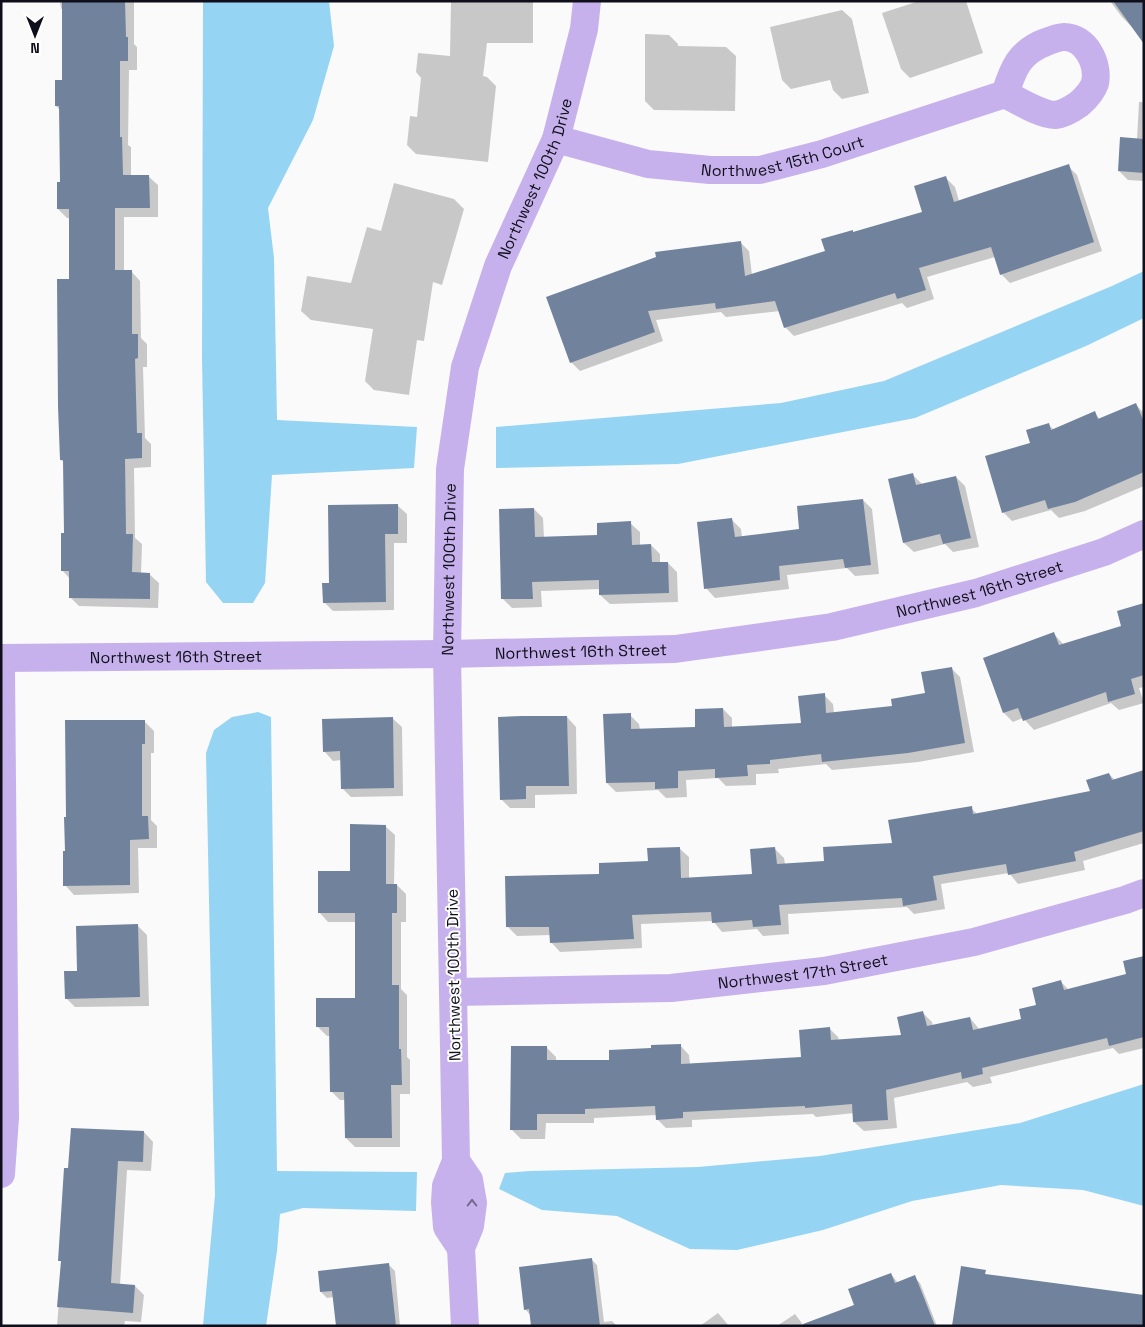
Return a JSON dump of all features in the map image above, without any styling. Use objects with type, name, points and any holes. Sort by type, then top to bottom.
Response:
[{"type":"street","name":"Northwest 100th Drive","points":[[465,1326],[460,1248],[447,1227],[445,1202],[446,1186],[456,1161],[448,654],[450,469],[465,366],[498,266],[556,138],[584,28],[587,1]]},
{"type":"street","name":"Northwest 15th Court","points":[[556,138],[648,164],[710,170],[760,170],[822,154],[1005,94]]},
{"type":"street","name":"Northwest 16th Street","points":[[1,658],[448,654],[675,649],[832,628],[976,592],[1104,552],[1144,534]]},
{"type":"street","points":[[1,670],[5,1108],[1,1174]]},
{"type":"street","name":"Northwest 17th Street","points":[[454,992],[671,988],[824,971],[974,942],[1126,900],[1144,893]]},
{"type":"water","points":[[203,1],[329,1],[334,46],[313,120],[268,208],[274,258],[277,420],[417,427],[414,468],[272,475],[265,583],[253,603],[223,603],[206,582],[202,358]]},
{"type":"water","points":[[1144,271],[1144,318],[1086,346],[915,418],[678,464],[496,468],[496,427],[781,403],[884,381]]},
{"type":"water","points":[[258,712],[271,717],[277,1171],[417,1172],[416,1211],[303,1208],[280,1214],[277,1251],[266,1326],[203,1326],[215,1195],[206,753],[214,730],[232,717]]},
{"type":"water","points":[[1144,1084],[1144,1206],[1083,1190],[1001,1185],[912,1201],[823,1230],[737,1250],[690,1249],[617,1216],[542,1210],[499,1189],[505,1173],[698,1167],[820,1156],[1020,1123]]},
{"type":"building","points":[[62,1],[125,1],[128,61],[120,61],[120,137],[122,137],[123,175],[149,175],[150,208],[115,208],[115,270],[132,270],[132,334],[138,334],[138,358],[135,359],[137,433],[142,433],[142,458],[125,459],[126,534],[133,534],[132,572],[150,573],[150,599],[69,598],[69,571],[61,571],[61,533],[64,533],[63,460],[60,460],[58,406],[57,279],[69,279],[69,209],[57,209],[57,182],[60,182],[59,106],[55,106],[55,80],[62,80]]},
{"type":"building","points":[[1113,1],[1144,1],[1144,44]]},
{"type":"building","points":[[1120,137],[1144,139],[1144,173],[1118,171]]},
{"type":"building","points":[[1069,164],[1094,242],[1000,275],[991,247],[919,268],[926,290],[897,299],[895,293],[784,328],[775,301],[716,309],[715,303],[648,311],[655,332],[570,363],[546,297],[656,257],[655,252],[741,241],[745,276],[825,251],[821,239],[853,230],[853,232],[922,212],[914,186],[946,176],[954,202]]},
{"type":"building","points":[[1136,403],[1144,422],[1144,472],[1075,502],[1048,509],[1045,500],[1002,513],[985,456],[1030,443],[1026,430],[1049,423],[1051,430],[1095,411],[1098,419]]},
{"type":"building","points":[[913,473],[916,485],[956,476],[971,538],[943,544],[940,534],[903,543],[888,479]]},
{"type":"building","points":[[863,499],[871,565],[845,568],[843,559],[779,566],[780,580],[704,589],[697,522],[732,518],[735,537],[799,529],[797,506]]},
{"type":"building","points":[[398,504],[398,534],[385,534],[386,602],[323,603],[322,583],[329,583],[328,505]]},
{"type":"building","points":[[534,508],[535,537],[597,535],[597,523],[631,521],[632,545],[651,544],[652,562],[668,562],[669,593],[599,595],[599,580],[532,582],[533,599],[501,599],[499,509]]},
{"type":"building","points":[[1144,603],[1144,675],[1131,679],[1135,694],[1108,702],[1106,692],[1023,721],[1018,708],[1003,713],[983,658],[1054,632],[1059,645],[1121,626],[1117,611]]},
{"type":"building","points":[[952,667],[965,743],[908,753],[822,762],[821,754],[770,760],[770,764],[747,765],[748,776],[715,778],[715,769],[678,771],[678,788],[655,789],[655,782],[606,783],[603,714],[631,713],[631,729],[695,727],[695,709],[723,708],[724,727],[801,723],[798,696],[825,693],[826,713],[892,706],[891,699],[925,693],[921,672]]},
{"type":"building","points":[[567,716],[569,786],[526,786],[526,799],[500,800],[498,717]]},
{"type":"building","points":[[393,717],[394,788],[341,789],[340,751],[323,752],[322,719]]},
{"type":"building","points":[[65,720],[145,720],[145,744],[142,744],[142,816],[148,816],[149,839],[130,840],[130,885],[63,886],[64,817],[66,817]]},
{"type":"building","points":[[1144,770],[1144,831],[1074,852],[1076,861],[1008,875],[1006,864],[933,876],[937,900],[903,906],[902,898],[779,905],[781,925],[753,927],[752,920],[712,923],[711,912],[632,915],[634,939],[550,943],[549,927],[506,927],[505,876],[599,874],[599,863],[648,861],[647,848],[680,847],[681,878],[752,874],[750,849],[775,847],[777,864],[824,861],[823,847],[892,843],[888,820],[972,806],[973,814],[1005,808],[1090,791],[1086,780],[1109,773],[1112,780]]},
{"type":"building","points":[[350,824],[386,825],[386,884],[397,884],[397,913],[392,913],[392,985],[399,985],[399,1049],[401,1049],[402,1085],[391,1085],[392,1138],[345,1138],[344,1092],[330,1092],[329,1027],[316,1027],[316,998],[355,998],[355,913],[318,913],[318,871],[350,871]]},
{"type":"building","points":[[138,924],[140,997],[65,999],[64,971],[77,971],[76,926]]},
{"type":"building","points":[[1144,956],[1144,1037],[1109,1046],[1107,1038],[982,1068],[983,1074],[962,1079],[961,1072],[886,1090],[888,1120],[853,1122],[852,1104],[805,1108],[805,1106],[683,1112],[683,1118],[656,1120],[655,1106],[585,1109],[585,1114],[537,1114],[537,1130],[510,1130],[511,1046],[547,1046],[547,1060],[609,1060],[609,1050],[681,1044],[681,1064],[801,1057],[799,1030],[830,1027],[831,1040],[901,1035],[897,1017],[923,1011],[927,1026],[970,1017],[973,1030],[1021,1019],[1019,1009],[1036,1005],[1032,988],[1061,980],[1064,990],[1126,974],[1123,961]]},
{"type":"building","points":[[71,1128],[144,1131],[143,1162],[118,1161],[111,1283],[135,1285],[133,1313],[57,1307],[61,1261],[58,1261],[64,1168],[68,1168]]},
{"type":"building","points":[[592,1258],[600,1326],[531,1326],[529,1309],[524,1310],[519,1267]]},
{"type":"building","points":[[389,1263],[396,1326],[336,1326],[332,1291],[320,1292],[318,1271]]},
{"type":"building","points":[[961,1266],[986,1270],[985,1274],[1144,1295],[1144,1326],[952,1326]]},
{"type":"building","points":[[891,1273],[895,1283],[915,1275],[935,1326],[804,1326],[803,1324],[854,1305],[848,1289]]}]
